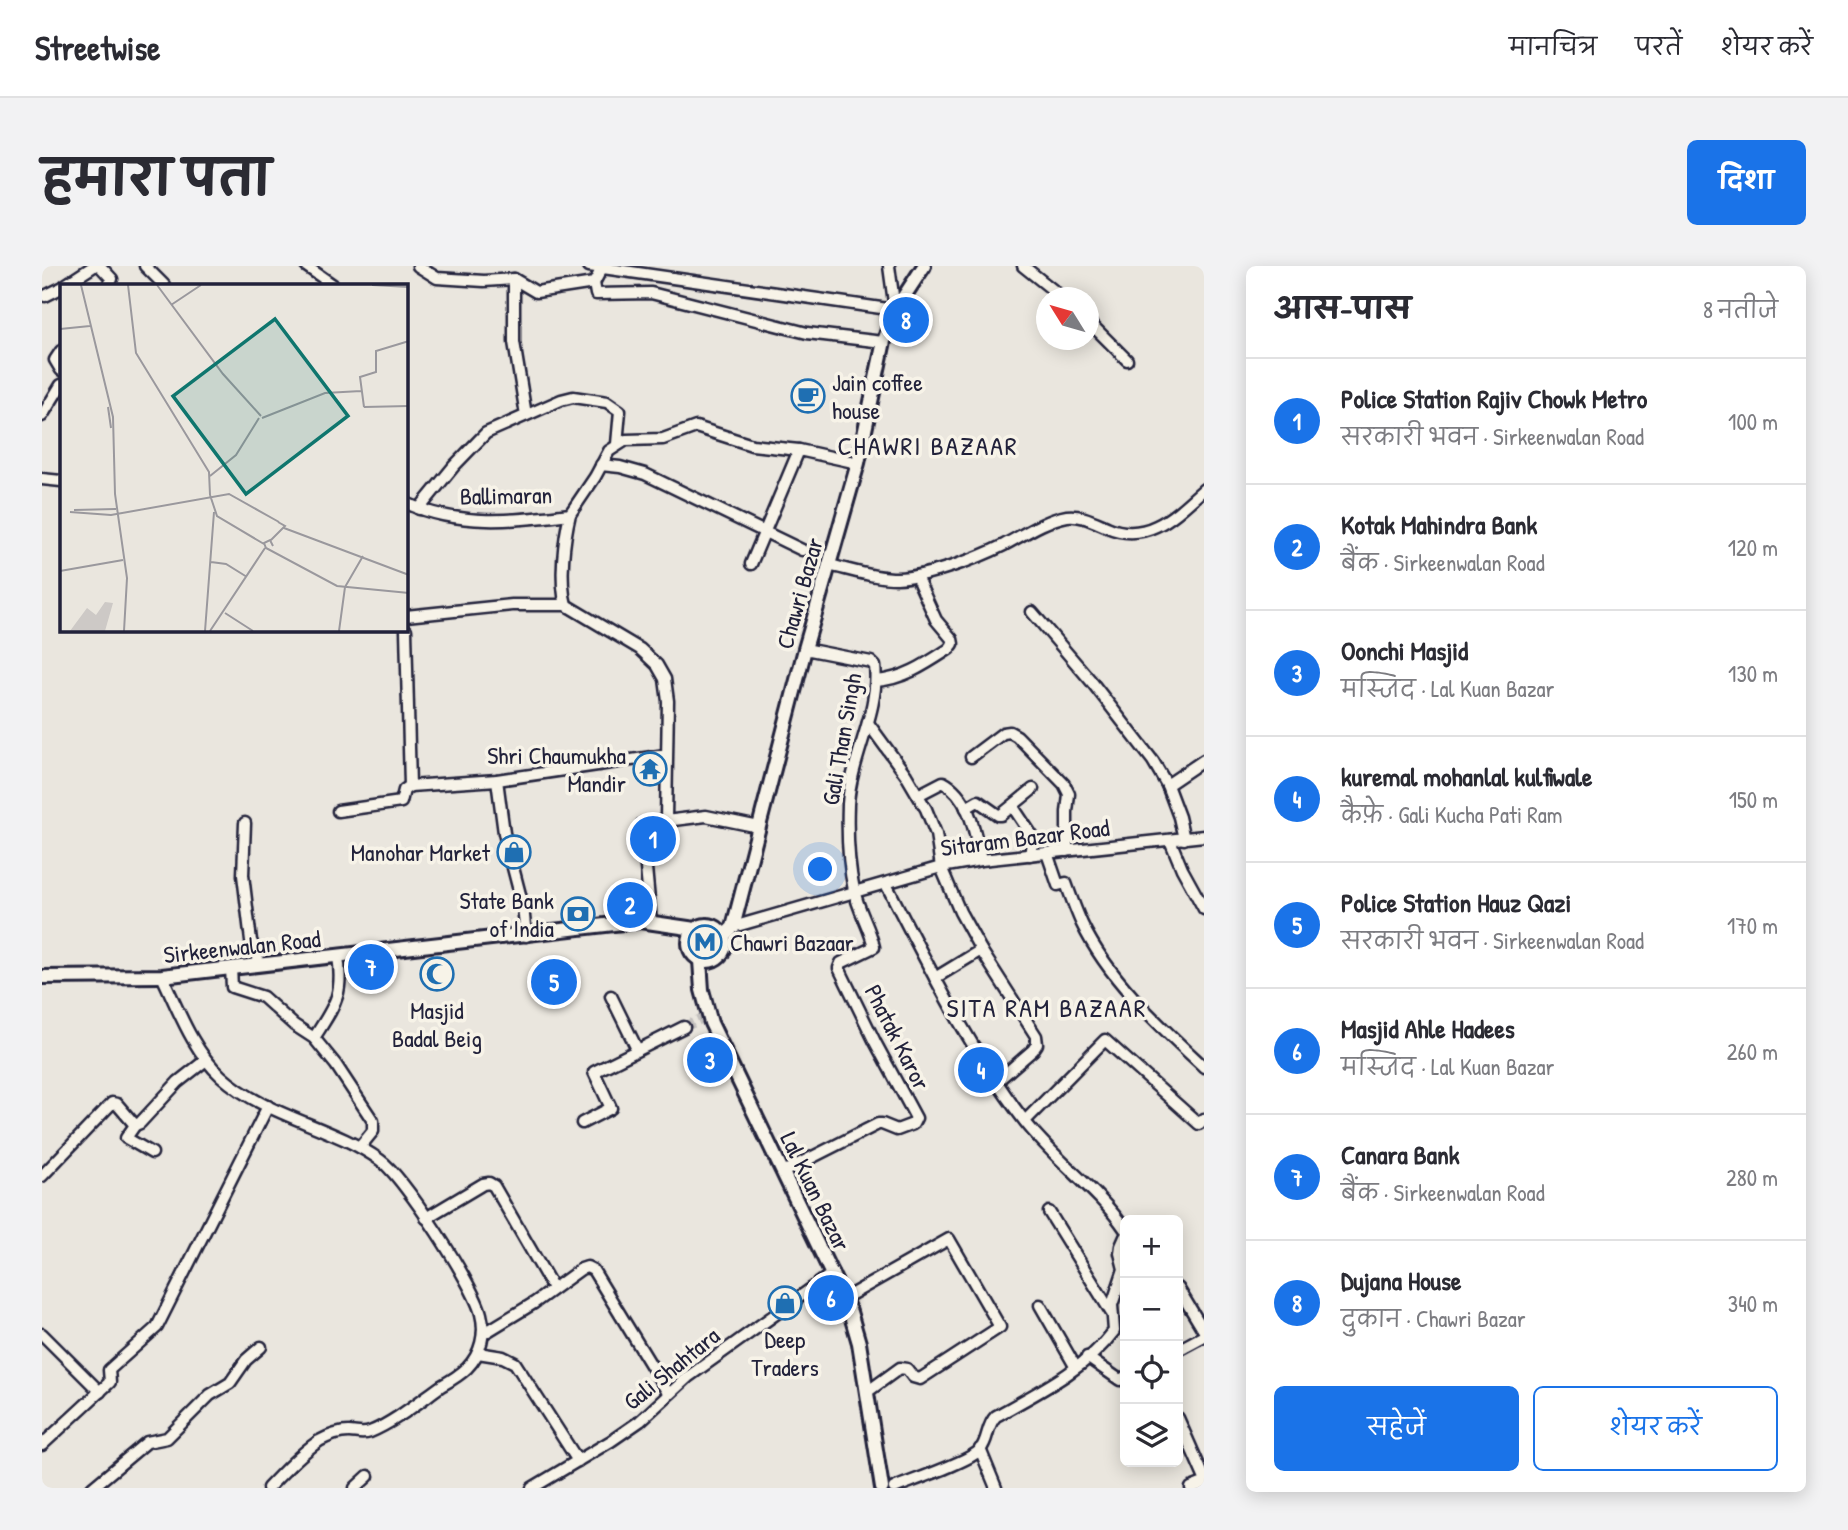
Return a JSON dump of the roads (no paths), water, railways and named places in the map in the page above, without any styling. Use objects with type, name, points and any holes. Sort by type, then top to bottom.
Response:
[{"type":"street","points":[[67,284],[94,266]]},
{"type":"street","points":[[100,266],[112,279],[110,284]]},
{"type":"street","points":[[145,266],[163,284]]},
{"type":"street","points":[[306,266],[332,284]]},
{"type":"street","points":[[418,266],[437,278],[484,281],[514,279],[536,292],[594,283]]},
{"type":"street","points":[[589,266],[895,310],[889,266]]},
{"type":"street","name":"Chawri Bazar","points":[[729,932],[858,463],[884,342],[895,310],[924,266]]},
{"type":"street","points":[[1023,266],[1049,287]]},
{"type":"street","points":[[602,268],[594,283],[596,294],[650,293],[796,330],[884,342]]},
{"type":"street","points":[[514,279],[514,342],[526,415]]},
{"type":"street","points":[[46,296],[60,289]]},
{"type":"street","points":[[1099,332],[1126,360]]},
{"type":"street","points":[[60,352],[55,360],[60,368]]},
{"type":"street","points":[[42,415],[60,387]]},
{"type":"street","points":[[419,509],[454,466],[486,433],[573,397],[607,402],[620,411],[617,444],[626,440],[663,439],[696,428],[705,428],[752,445],[799,450],[858,463]]},
{"type":"street","name":"Ballimaran","points":[[408,504],[447,517],[479,520],[519,520],[570,514],[609,451],[617,444]]},
{"type":"street","points":[[751,564],[799,450]]},
{"type":"street","points":[[601,465],[645,474],[802,550]]},
{"type":"street","points":[[42,479],[60,481]]},
{"type":"street","points":[[829,565],[873,576],[916,576],[999,547],[1055,519],[1070,515],[1085,518],[1112,530],[1135,533],[1152,530],[1173,517],[1204,489]]},
{"type":"street","points":[[566,605],[563,589],[570,514]]},
{"type":"street","points":[[876,681],[906,675],[953,644],[936,620],[916,576]]},
{"type":"street","points":[[408,616],[512,605],[566,605],[640,649],[657,665],[665,679],[668,701],[666,820]]},
{"type":"street","points":[[1032,612],[1139,741],[1167,785],[1184,839]]},
{"type":"street","points":[[406,632],[410,786]]},
{"type":"street","name":"Gali Than Singh","points":[[805,649],[871,662],[875,666],[876,681],[868,723],[853,771],[848,803],[848,834],[854,891]]},
{"type":"street","points":[[868,723],[918,795],[936,834],[941,867],[960,912],[1035,1036],[1037,1044],[1033,1050],[996,1082]]},
{"type":"street","points":[[971,757],[1003,733],[1010,732],[1017,736],[1064,784],[1069,794],[1067,850]]},
{"type":"street","points":[[338,811],[401,802],[404,790],[410,786],[497,779],[665,755]]},
{"type":"street","points":[[1167,785],[1204,760]]},
{"type":"street","points":[[497,779],[504,833],[523,906],[526,936]]},
{"type":"street","points":[[918,795],[943,782],[948,785],[973,822],[981,860]]},
{"type":"street","points":[[966,808],[978,801],[998,815],[1013,807],[1033,789]]},
{"type":"street","points":[[1013,807],[1033,837],[1030,855]]},
{"type":"street","points":[[651,922],[642,828],[645,822],[706,816],[759,827]]},
{"type":"street","points":[[245,823],[243,875],[251,941],[257,952],[258,965]]},
{"type":"street","name":"Sitaram Bazar Road","points":[[729,932],[854,891],[941,867],[981,860],[1204,836]]},
{"type":"street","points":[[1170,840],[1204,909]]},
{"type":"street","points":[[1047,853],[1058,885],[1066,883],[1082,924],[1109,968],[1203,1065]]},
{"type":"street","points":[[886,884],[934,978],[996,1082],[1025,1122],[1120,1224]]},
{"type":"street","name":"Phatak Karor","points":[[783,1172],[878,1124],[897,1130],[916,1121],[839,968],[841,963],[874,947],[854,891]]},
{"type":"street","name":"Sirkeenwalan Road","points":[[42,977],[162,976],[651,922],[695,929]]},
{"type":"street","points":[[713,925],[721,931],[729,932],[718,957],[706,961],[695,957],[689,946],[689,939],[695,929],[713,925]]},
{"type":"street","points":[[934,978],[981,950]]},
{"type":"street","points":[[314,1038],[337,1002],[341,979],[338,956]]},
{"type":"street","name":"Lal Kuan Bazar","points":[[701,960],[705,1017],[845,1298],[859,1343],[882,1488]]},
{"type":"street","points":[[231,968],[232,987],[263,997],[294,1025],[314,1038],[335,1065],[373,1121],[373,1131],[360,1147]]},
{"type":"street","points":[[162,976],[206,1060],[221,1076],[242,1092],[268,1106],[360,1147],[383,1162],[401,1181],[458,1266],[481,1313],[483,1334],[478,1353],[467,1368],[371,1432],[336,1434],[320,1441],[300,1456],[268,1488]]},
{"type":"street","points":[[611,996],[638,1049]]},
{"type":"street","points":[[582,1123],[611,1108],[594,1072],[684,1027]]},
{"type":"street","points":[[1025,1122],[1105,1040],[1201,1122]]},
{"type":"street","points":[[152,1153],[126,1138],[135,1125],[140,1123],[178,1082],[206,1060]]},
{"type":"street","points":[[42,1176],[112,1103],[117,1104],[135,1125]]},
{"type":"street","points":[[42,1445],[110,1382],[109,1370],[157,1327],[268,1106]]},
{"type":"street","points":[[426,1219],[489,1182],[494,1186],[553,1288]]},
{"type":"street","points":[[894,1488],[975,1454],[987,1440],[990,1422],[996,1416],[1048,1387],[1087,1357],[1114,1331],[1111,1313],[1049,1212]]},
{"type":"street","points":[[845,1298],[949,1239],[1000,1327],[920,1379],[900,1368],[867,1392]]},
{"type":"street","points":[[483,1334],[587,1267],[593,1270],[668,1393]]},
{"type":"street","name":"Gali Shahtara","points":[[532,1488],[640,1421],[668,1393],[833,1273]]},
{"type":"street","points":[[1111,1313],[1121,1278]]},
{"type":"street","points":[[1183,1297],[1204,1334],[1183,1347]]},
{"type":"street","points":[[1040,1305],[1075,1367]]},
{"type":"street","points":[[42,1334],[100,1392]]},
{"type":"street","points":[[92,1488],[147,1442],[167,1438],[209,1395],[230,1383],[246,1360],[261,1348]]},
{"type":"street","points":[[478,1353],[503,1357],[515,1363],[578,1461]]},
{"type":"street","points":[[1087,1357],[1120,1380]]},
{"type":"street","points":[[1183,1429],[1204,1477]]},
{"type":"street","points":[[980,1449],[996,1488]]},
{"type":"street","points":[[355,1488],[368,1476]]},
{"type":"street","points":[[1191,1488],[1204,1483]]},
{"type":"tunnel","points":[[684,1027],[701,1019]]},
{"type":"place","name":"Dujana House","points":[[906,320]]},
{"type":"place","name":"Jain coffee house","points":[[808,396]]},
{"type":"place","name":"Shri Chaumukha Mandir","points":[[650,769]]},
{"type":"place","name":"Police Station Rajiv Chowk Metro","points":[[653,839]]},
{"type":"place","name":"Manohar Market","points":[[514,852]]},
{"type":"place","name":"Kotak Mahindra Bank","points":[[630,905]]},
{"type":"place","name":"State Bank of India","points":[[578,914]]},
{"type":"place","name":"Chawri Bazaar","points":[[705,942]]},
{"type":"place","name":"Canara Bank","points":[[371,967]]},
{"type":"place","name":"Masjid Badal Beig","points":[[437,974]]},
{"type":"place","name":"Police Station Hauz Qazi","points":[[554,982]]},
{"type":"place","name":"Oonchi Masjid","points":[[710,1060]]},
{"type":"place","name":"kuremal mohanlal kulfiwale","points":[[981,1070]]},
{"type":"place","name":"Masjid Ahle Hadees","points":[[831,1298]]},
{"type":"place","name":"Deep Traders","points":[[785,1303]]},
{"type":"district","name":"CHAWRI BAZAAR","points":[[928,445]]},
{"type":"district","name":"SITA RAM BAZAAR","points":[[1047,1007]]}]
